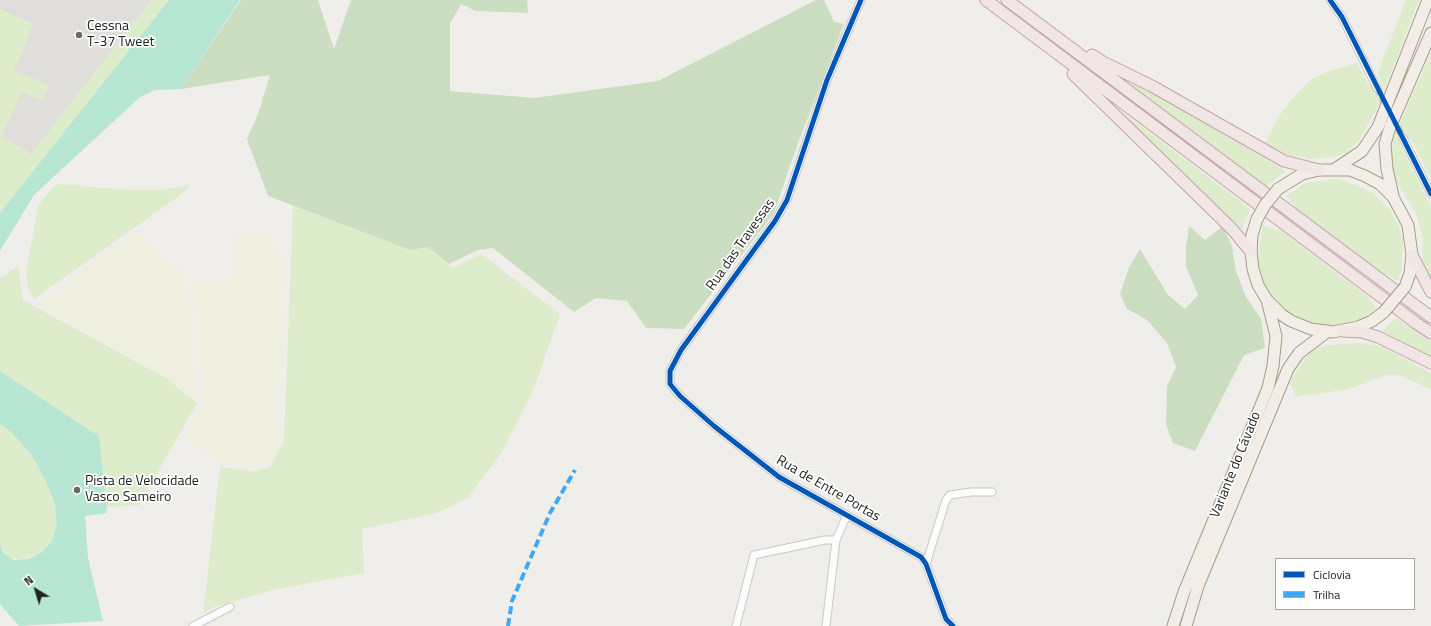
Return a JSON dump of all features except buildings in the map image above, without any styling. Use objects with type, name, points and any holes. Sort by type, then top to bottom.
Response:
[{"type":"highway","points":[[985,0],[992,11],[1082,81],[1136,136],[1232,229],[1251,252]]},
{"type":"highway","points":[[985,0],[1431,333]]},
{"type":"highway","points":[[1007,0],[1431,317]]},
{"type":"highway","points":[[1015,0],[1103,62],[1152,86],[1284,162],[1319,170]]},
{"type":"highway","points":[[1412,255],[1431,292]]},
{"type":"highway","points":[[1343,331],[1362,332],[1378,336],[1431,363]]},
{"type":"main road","points":[[1334,169],[1362,151],[1378,126],[1428,0]]},
{"type":"main road","points":[[1393,197],[1380,184],[1350,170],[1319,170],[1302,174],[1278,189],[1264,205],[1257,219],[1252,235],[1251,252],[1253,269],[1258,285],[1267,300],[1291,321],[1311,329],[1343,331],[1372,321],[1384,312],[1405,286],[1410,272],[1412,255],[1408,225],[1393,197],[1386,169],[1385,144],[1390,127],[1431,33]]},
{"type":"main road","name":"Variante do Cávado","points":[[1173,626],[1184,592],[1268,388],[1273,366],[1276,336],[1267,300]]},
{"type":"main road","name":"Variante do Cávado","points":[[1186,626],[1198,586],[1288,369],[1299,353],[1328,331]]},
{"type":"street","name":"Rua das Travessas","points":[[670,384],[670,371],[681,350],[775,221],[787,200],[827,80],[861,0]]},
{"type":"street","points":[[1330,0],[1342,17],[1377,88]]},
{"type":"street","points":[[1403,138],[1431,194]]},
{"type":"street","name":"Rua de Entre Portas","points":[[670,384],[680,396],[714,426],[779,477],[910,549],[921,557],[926,564],[946,619],[953,626]]},
{"type":"street","points":[[926,564],[946,500],[950,495],[971,492],[992,492]]},
{"type":"street","points":[[826,626],[836,540],[847,515]]},
{"type":"street","points":[[736,626],[754,555],[825,540],[836,540]]},
{"type":"street","points":[[193,626],[230,607]]},
{"type":"shaded area","points":[[0,0],[169,0],[0,213]]},
{"type":"green space","points":[[151,0],[169,0],[0,213],[0,4],[35,20],[14,71],[49,85],[42,100],[22,92],[1,137],[31,154]]},
{"type":"green space","points":[[169,0],[240,0],[181,89],[154,90],[139,98],[34,195],[0,251],[0,213]]},
{"type":"green space","points":[[241,0],[318,0],[334,49],[351,0],[527,0],[528,13],[476,11],[461,4],[450,24],[450,91],[534,98],[658,81],[816,0],[824,0],[834,22],[844,24],[798,143],[774,213],[684,329],[646,328],[627,301],[596,298],[574,312],[493,248],[478,250],[449,264],[428,247],[410,250],[268,196],[247,139],[258,114],[270,75],[181,89]]},
{"type":"green space","points":[[1406,0],[1419,0],[1378,106],[1360,139],[1348,152],[1334,157],[1315,159],[1291,156],[1265,143],[1279,116],[1295,95],[1310,80],[1327,72],[1357,63],[1367,82],[1372,88],[1377,88],[1381,84],[1378,72]]},
{"type":"green space","points":[[1431,53],[1431,179],[1411,139],[1403,138],[1400,145],[1431,207],[1431,280],[1423,263],[1422,234],[1416,213],[1398,185],[1393,173],[1392,157],[1393,138]]},
{"type":"green space","points":[[1120,77],[1151,92],[1286,171],[1266,186]]},
{"type":"green space","points":[[1105,99],[1250,209],[1242,229],[1180,172]]},
{"type":"green space","points":[[1335,179],[1345,181],[1372,192],[1390,210],[1398,225],[1403,240],[1402,268],[1398,281],[1383,273],[1299,211],[1286,196],[1306,183]]},
{"type":"green space","points":[[59,184],[130,190],[163,190],[190,185],[179,196],[34,299],[27,285],[27,266],[38,206],[53,187]]},
{"type":"green space","points":[[293,206],[410,250],[428,247],[453,268],[481,254],[560,314],[533,391],[502,452],[468,498],[437,513],[362,529],[364,573],[277,589],[217,606],[203,613],[220,467],[254,471],[270,467],[284,440]]},
{"type":"green space","points":[[1263,225],[1281,231],[1365,294],[1377,308],[1354,322],[1339,325],[1324,325],[1308,322],[1286,312],[1266,287],[1260,274],[1257,259]]},
{"type":"green space","points":[[1189,226],[1205,240],[1223,226],[1232,246],[1236,271],[1246,297],[1261,319],[1265,348],[1244,355],[1195,451],[1173,443],[1166,424],[1167,386],[1176,367],[1167,343],[1147,320],[1127,309],[1120,294],[1129,267],[1140,249],[1168,295],[1185,309],[1198,295],[1186,267],[1186,247]]},
{"type":"green space","points":[[137,232],[184,273],[189,305],[197,403],[166,378],[37,304]]},
{"type":"green space","points":[[239,233],[266,235],[272,233],[271,238],[274,246],[284,261],[281,302],[283,322],[277,406],[277,451],[270,463],[252,468],[221,463],[185,436],[202,406],[198,314],[192,287],[198,284],[227,283],[234,278],[237,236]]},
{"type":"green space","points":[[18,266],[23,300],[166,378],[197,403],[139,505],[106,507],[99,436],[0,371],[0,278]]},
{"type":"green space","points":[[1396,318],[1431,341],[1431,357],[1382,331]]},
{"type":"green space","points":[[1359,343],[1382,347],[1431,373],[1431,389],[1398,375],[1387,375],[1349,389],[1296,397],[1290,382],[1307,356],[1314,350],[1328,345]]},
{"type":"green space","name":"Pista de Velocidade Vasco Sameiro","points":[[0,371],[99,436],[107,513],[85,516],[88,558],[103,621],[19,626],[0,604],[0,545],[4,553],[14,560],[28,559],[41,553],[52,541],[57,525],[55,504],[44,477],[31,454],[11,432],[0,424]]},
{"type":"green space","points":[[0,424],[11,432],[31,454],[44,477],[55,504],[57,515],[57,525],[52,541],[41,553],[21,560],[9,557],[0,545]]},
{"type":"taxiway","points":[[5,0],[43,17],[51,24],[52,30],[35,68]]},
{"type":"taxiway","points":[[43,17],[54,16],[58,13],[65,0]]},
{"type":"tunnel","points":[[1377,88],[1387,108]]},
{"type":"tunnel","points":[[1393,118],[1403,138]]},
{"type":"marked path","points":[[508,626],[512,601],[550,513],[575,470]]},
{"type":"cycle path","points":[[861,0],[827,80],[787,200],[775,221],[681,350],[670,371],[670,384],[680,396],[714,426],[779,477],[921,557],[926,564],[946,619],[953,626]]},
{"type":"cycle path","points":[[1330,0],[1342,17],[1431,194]]},
{"type":"place","name":"Cessna T-37 Tweet","points":[[79,35]]},
{"type":"place","name":"Pista de Velocidade Vasco Sameiro","points":[[77,490]]}]
